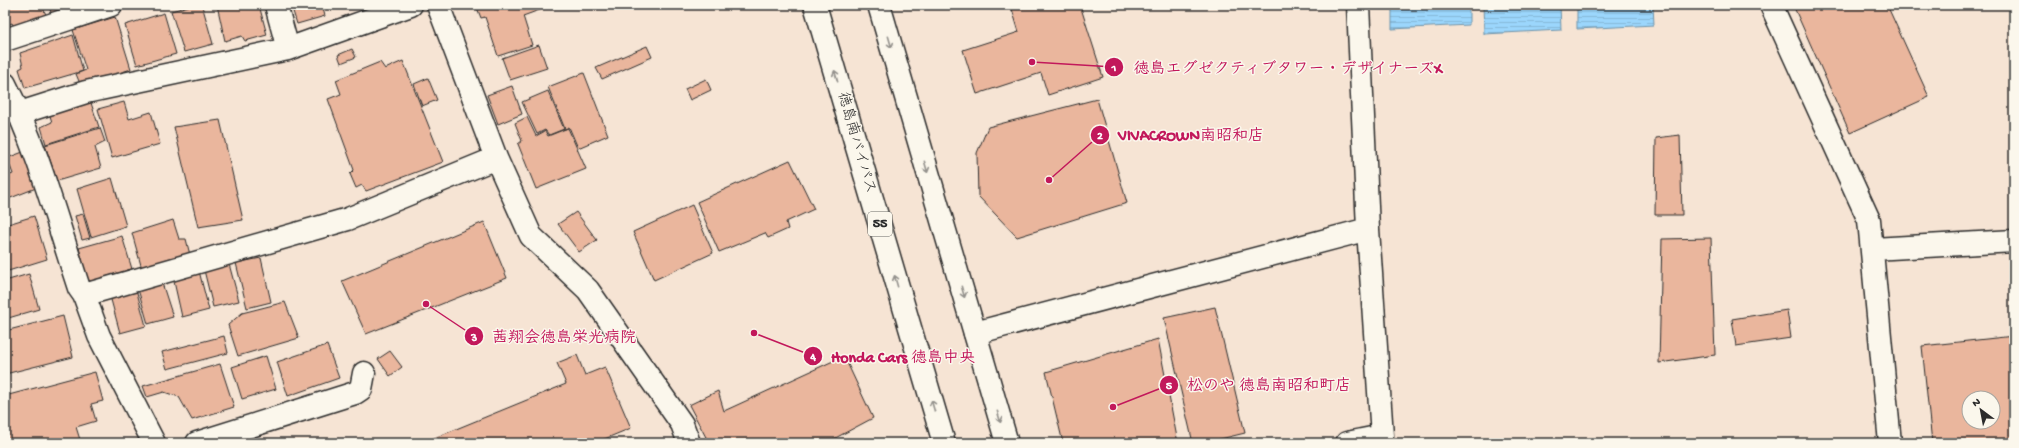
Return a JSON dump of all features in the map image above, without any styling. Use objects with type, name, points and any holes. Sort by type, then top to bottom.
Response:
[{"type":"main road","points":[[5,40],[111,5]]},
{"type":"main road","points":[[276,5],[288,49]]},
{"type":"main road","points":[[20,113],[86,92],[288,49],[411,5]]},
{"type":"main road","points":[[438,5],[496,158],[531,236],[588,290],[682,424],[690,443]]},
{"type":"main road","name":"徳島南バイパス","points":[[815,5],[944,443]]},
{"type":"main road","points":[[879,5],[1007,443]]},
{"type":"main road","points":[[1347,443],[1382,436],[1368,229],[1358,5]]},
{"type":"main road","points":[[1771,5],[1868,220],[1873,249],[1890,443]]},
{"type":"main road","points":[[5,84],[20,113],[33,144],[79,288],[84,295],[99,336],[154,443]]},
{"type":"main road","points":[[84,295],[348,219],[496,158]]},
{"type":"main road","points":[[974,333],[1368,229]]},
{"type":"main road","points":[[1873,249],[2014,241]]},
{"type":"main road","points":[[197,443],[355,393],[361,389],[364,373]]},
{"type":"water","points":[[1392,5],[1469,5],[1469,25],[1392,29]]},
{"type":"water","points":[[1483,5],[1560,5],[1561,30],[1484,34]]},
{"type":"water","points":[[1577,5],[1653,5],[1654,25],[1577,29]]},
{"type":"building","points":[[5,5],[42,5],[46,15],[16,30],[12,23],[5,26]]},
{"type":"building","points":[[49,5],[68,5],[68,6],[51,13]]},
{"type":"building","points":[[193,5],[202,5],[213,44],[184,52],[171,11]]},
{"type":"building","points":[[217,5],[259,5],[267,35],[245,41],[242,36],[225,41]]},
{"type":"building","points":[[291,5],[322,5],[325,16],[297,24]]},
{"type":"building","points":[[476,5],[553,5],[523,16],[532,45],[498,56],[485,17],[481,18]]},
{"type":"building","points":[[1023,5],[1080,5],[1103,77],[1048,95],[1041,73],[977,94],[963,50],[1019,32],[1012,9]]},
{"type":"building","points":[[1793,5],[1887,5],[1929,97],[1850,133]]},
{"type":"building","points":[[164,13],[176,54],[137,65],[125,25]]},
{"type":"building","points":[[115,17],[131,69],[81,86],[76,74],[86,70],[73,30]]},
{"type":"building","points":[[73,35],[83,71],[25,88],[19,69],[23,67],[20,53]]},
{"type":"building","points":[[539,45],[547,68],[510,80],[502,58]]},
{"type":"building","points":[[647,46],[652,57],[602,79],[596,68]]},
{"type":"building","points":[[352,49],[356,57],[341,63],[338,55]]},
{"type":"building","points":[[403,61],[443,162],[366,191],[362,185],[356,188],[350,174],[354,170],[328,99],[341,94],[336,80],[380,62],[385,69]]},
{"type":"building","points":[[584,73],[608,135],[578,148],[569,127],[565,129],[548,87]]},
{"type":"building","points":[[428,78],[437,100],[422,106],[414,84]]},
{"type":"building","points":[[706,79],[711,90],[690,100],[685,89]]},
{"type":"building","points":[[512,86],[522,114],[498,124],[487,95]]},
{"type":"building","points":[[548,91],[564,129],[549,135],[545,130],[537,134],[522,102]]},
{"type":"building","points":[[1097,99],[1127,203],[1017,237],[978,196],[977,153],[988,127]]},
{"type":"building","points":[[90,100],[99,127],[46,144],[41,127],[52,122],[49,113]]},
{"type":"building","points":[[124,102],[129,119],[151,112],[160,144],[112,158],[98,109]]},
{"type":"building","points":[[527,117],[536,136],[545,131],[548,136],[568,128],[586,169],[536,189],[518,144],[522,141],[515,123]]},
{"type":"building","points":[[220,120],[243,220],[198,227],[174,127]]},
{"type":"building","points":[[100,128],[105,142],[95,147],[101,168],[57,181],[45,145]]},
{"type":"building","points":[[1680,135],[1682,215],[1655,215],[1656,138]]},
{"type":"building","points":[[23,152],[36,188],[8,199],[5,191],[5,177],[13,174],[7,158]]},
{"type":"building","points":[[790,160],[814,209],[786,222],[788,229],[768,238],[765,233],[719,252],[697,202]]},
{"type":"building","points":[[112,178],[126,226],[91,237],[77,189]]},
{"type":"building","points":[[692,205],[713,253],[654,280],[633,232]]},
{"type":"building","points":[[576,212],[597,240],[579,252],[558,224]]},
{"type":"building","points":[[83,214],[90,238],[82,240],[75,216]]},
{"type":"building","points":[[34,216],[47,259],[5,272],[5,225]]},
{"type":"building","points":[[173,220],[179,239],[186,239],[190,255],[142,269],[132,233]]},
{"type":"building","points":[[484,222],[507,278],[366,334],[342,281]]},
{"type":"building","points":[[122,236],[132,269],[88,282],[79,248]]},
{"type":"building","points":[[1711,238],[1715,355],[1659,363],[1662,239]]},
{"type":"building","points":[[261,258],[271,302],[247,308],[236,263]]},
{"type":"building","points":[[229,264],[239,301],[213,307],[204,270]]},
{"type":"building","points":[[199,271],[209,310],[182,317],[173,277]]},
{"type":"building","points":[[29,274],[39,309],[5,319],[5,281]]},
{"type":"building","points":[[162,283],[173,317],[148,324],[138,289]]},
{"type":"building","points":[[136,289],[146,326],[120,333],[110,296]]},
{"type":"building","points":[[285,302],[299,338],[238,356],[228,325],[242,313]]},
{"type":"building","points":[[1215,307],[1245,433],[1204,443],[1193,443],[1164,318]]},
{"type":"building","points":[[1787,310],[1791,338],[1736,346],[1732,319]]},
{"type":"building","points":[[63,316],[73,357],[5,374],[5,331]]},
{"type":"building","points":[[224,336],[228,353],[167,369],[162,352]]},
{"type":"building","points":[[2014,336],[2014,443],[1932,443],[1922,346]]},
{"type":"building","points":[[1158,339],[1178,443],[1063,443],[1046,372]]},
{"type":"building","points":[[327,345],[339,378],[288,396],[277,362]]},
{"type":"building","points":[[390,351],[402,367],[390,376],[378,359]]},
{"type":"building","points":[[577,355],[585,375],[605,367],[631,428],[595,443],[422,443],[566,384],[557,363]]},
{"type":"building","points":[[266,356],[276,389],[242,399],[232,367]]},
{"type":"building","points":[[844,356],[873,418],[826,443],[709,443],[689,405],[718,391],[724,411]]},
{"type":"building","points":[[220,364],[234,407],[192,420],[179,397],[164,392],[147,397],[143,386]]},
{"type":"building","points":[[95,372],[103,401],[91,404],[96,421],[76,427],[81,443],[5,443],[5,396]]},
{"type":"place","name":"徳島エグゼクティブタワー・デザイナーズX","points":[[1032,62]]},
{"type":"place","name":"VIVACROWN南昭和店","points":[[1049,180]]},
{"type":"place","name":"茜翔会徳島栄光病院","points":[[426,304]]},
{"type":"place","name":"Honda Cars 徳島中央","points":[[754,333]]},
{"type":"place","name":"松のや 徳島南昭和町店","points":[[1113,407]]}]
